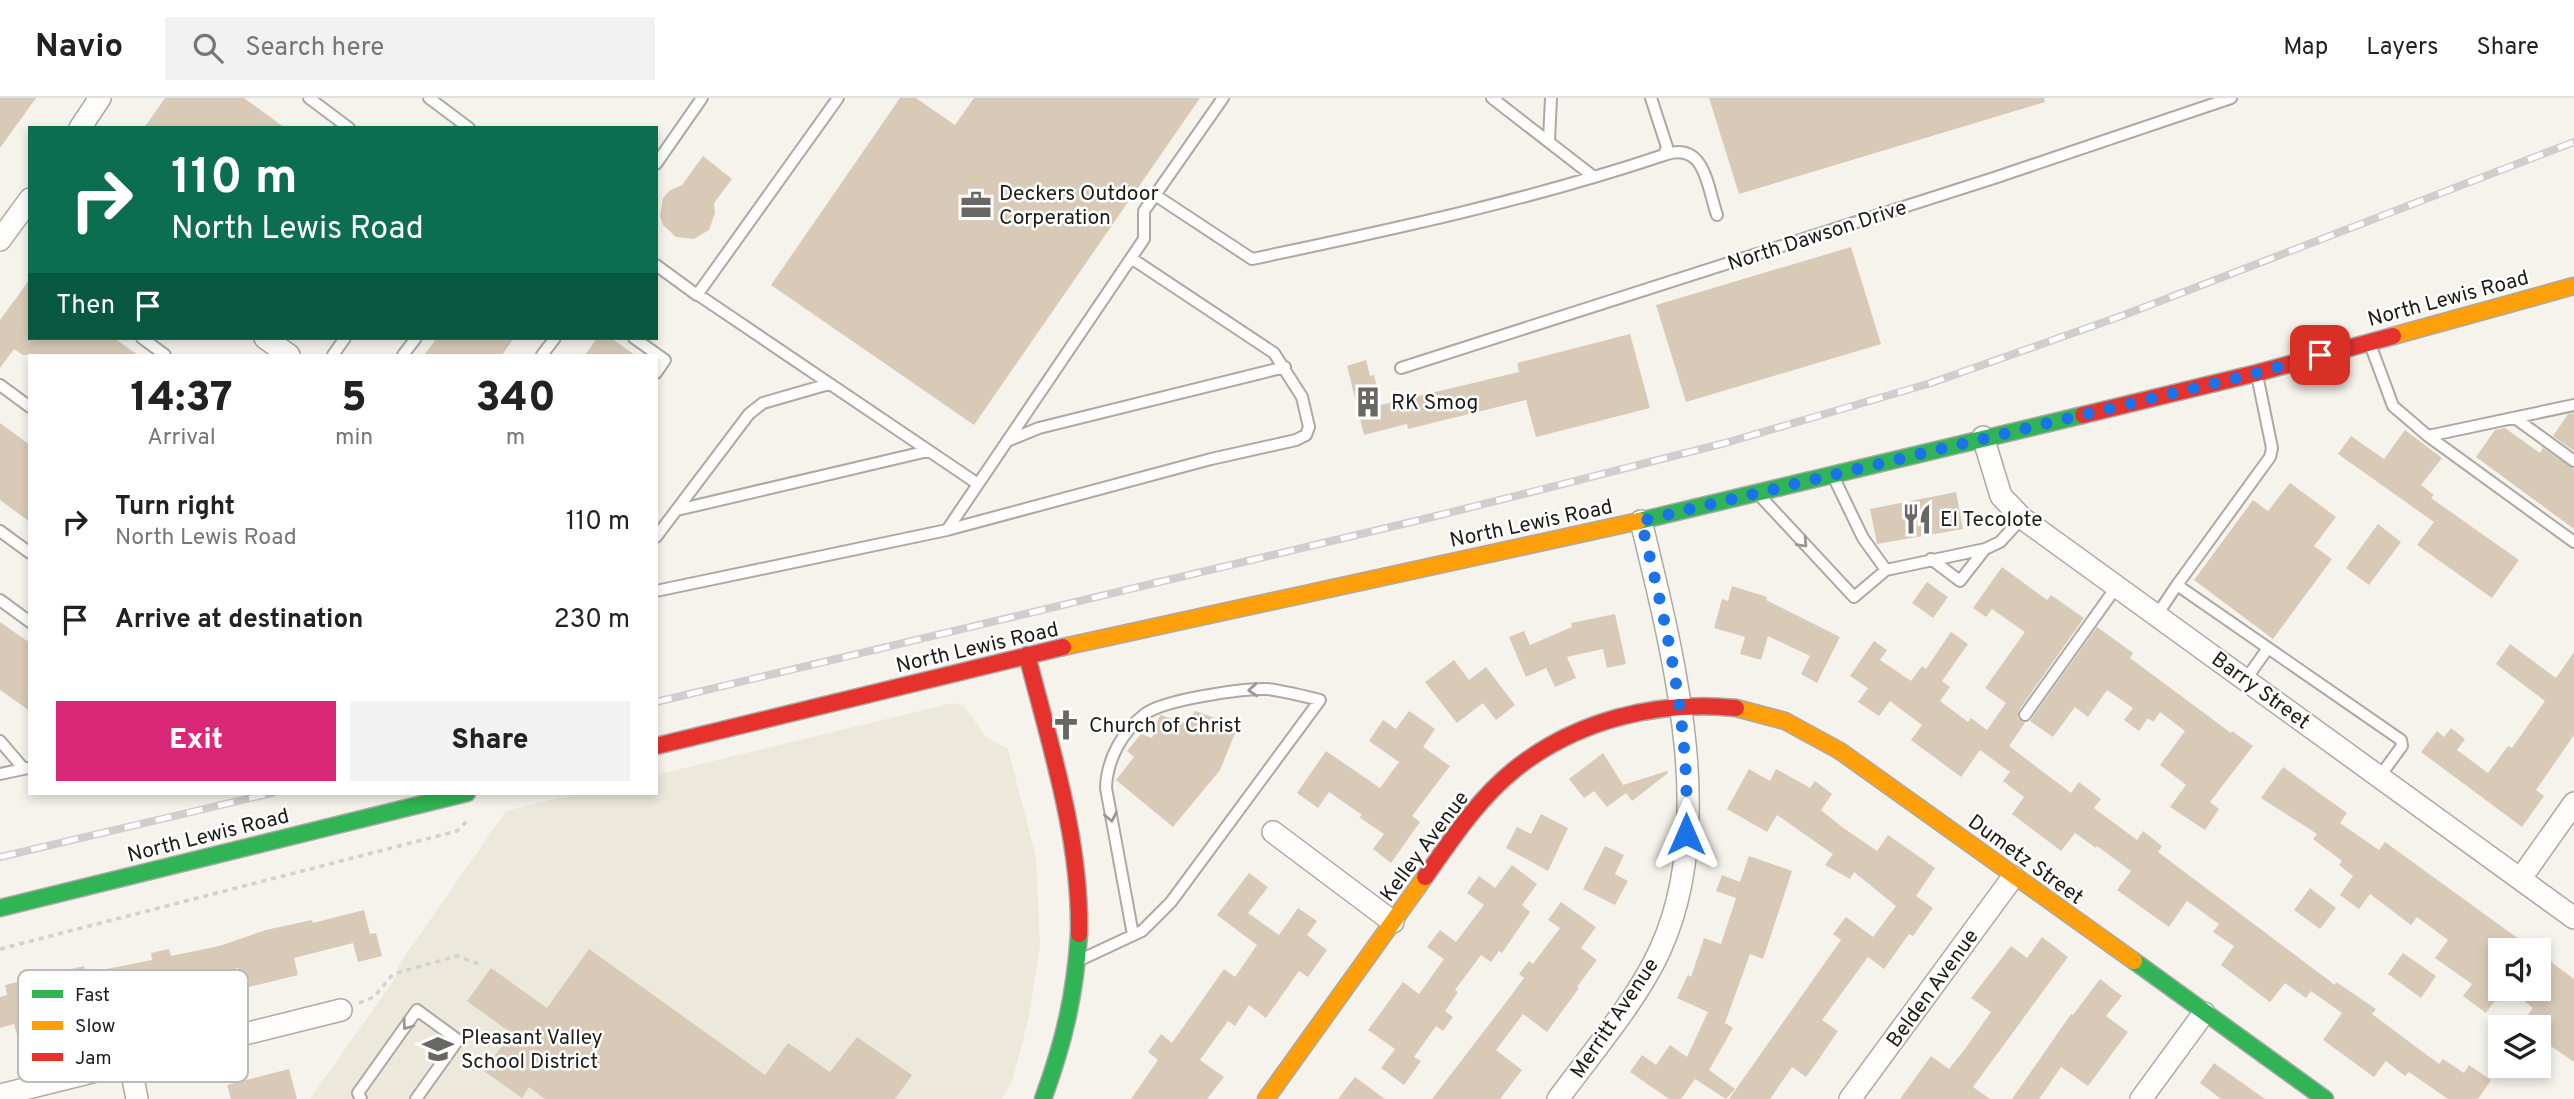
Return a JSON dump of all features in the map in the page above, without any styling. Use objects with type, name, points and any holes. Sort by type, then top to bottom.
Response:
[{"type":"main road","name":"North Lewis Road","points":[[658,746],[1027,655],[1641,521],[2257,373],[2574,286]]},
{"type":"main road","points":[[1027,655],[1076,861],[1082,915],[1080,960],[1067,1037],[1043,1099]]},
{"type":"main road","name":"Dumetz Street","points":[[1680,708],[1725,707],[1758,712],[1801,728],[1861,765],[2325,1099]]},
{"type":"main road","name":"Kelley Avenue","points":[[1266,1099],[1480,806],[1512,772],[1564,735],[1596,722],[1636,712],[1680,708]]},
{"type":"main road","name":"North Lewis Road","points":[[0,908],[459,795]]},
{"type":"street","points":[[81,126],[100,98]]},
{"type":"street","points":[[0,240],[28,202]]},
{"type":"street","points":[[268,340],[288,354]]},
{"type":"street","name":"Barry Street","points":[[1983,437],[2001,496],[2022,518],[2574,918]]},
{"type":"street","name":"Merritt Avenue","points":[[1558,1099],[1651,967],[1667,933],[1678,897],[1686,840],[1684,743],[1680,708],[1641,521]]},
{"type":"street","points":[[2521,878],[2574,803]]},
{"type":"street","points":[[1273,832],[1393,922]]},
{"type":"street","name":"Belden Avenue","points":[[1850,1099],[2013,877]]},
{"type":"street","points":[[248,1033],[341,1010]]},
{"type":"street","points":[[2141,1099],[2204,1013]]},
{"type":"street","points":[[0,1095],[53,1082]]},
{"type":"lane","points":[[309,98],[346,126]]},
{"type":"lane","points":[[658,161],[702,98]]},
{"type":"lane","points":[[947,530],[1144,239],[1144,211],[1223,98]]},
{"type":"lane","points":[[1492,98],[1594,177]]},
{"type":"lane","points":[[1549,140],[1550,98]]},
{"type":"lane","points":[[1651,98],[1667,147],[1664,155]]},
{"type":"lane","name":"North Dawson Drive","points":[[1401,368],[1994,178],[2231,98]]},
{"type":"lane","points":[[436,100],[467,126]]},
{"type":"lane","points":[[697,294],[833,100]]},
{"type":"lane","points":[[1155,195],[1252,259],[1305,250],[1594,177],[1678,150],[1687,151],[1698,159],[1717,215]]},
{"type":"lane","points":[[658,591],[947,530],[1211,459],[1296,440],[1306,435],[1309,427],[1302,397],[1274,353],[1131,258]]},
{"type":"lane","points":[[658,266],[978,484]]},
{"type":"lane","points":[[145,340],[165,354]]},
{"type":"lane","points":[[333,354],[343,340]]},
{"type":"lane","points":[[404,354],[414,340]]},
{"type":"lane","points":[[543,354],[553,340]]},
{"type":"lane","points":[[637,340],[657,354]]},
{"type":"lane","points":[[2369,341],[2393,406],[2428,436],[2574,542]]},
{"type":"lane","points":[[658,355],[665,360],[658,370]]},
{"type":"lane","points":[[1007,441],[1039,428],[1285,367]]},
{"type":"lane","points":[[2157,615],[2270,457],[2272,448],[2257,373]]},
{"type":"lane","points":[[658,534],[749,414],[763,403],[829,384]]},
{"type":"lane","points":[[0,386],[28,406]]},
{"type":"lane","points":[[2428,436],[2574,405]]},
{"type":"lane","points":[[2515,418],[2574,461]]},
{"type":"lane","points":[[677,510],[928,451]]},
{"type":"lane","points":[[1832,475],[1863,538],[1886,570]]},
{"type":"lane","points":[[1756,493],[1854,597],[1886,570],[1985,549],[2000,542],[2022,518]]},
{"type":"lane","points":[[0,531],[28,552]]},
{"type":"lane","points":[[1931,559],[1960,581],[1985,549]]},
{"type":"lane","points":[[2177,585],[2400,740],[2402,746],[2380,776]]},
{"type":"lane","points":[[2025,715],[2117,586]]},
{"type":"lane","points":[[0,600],[28,621]]},
{"type":"lane","points":[[2246,679],[2268,648]]},
{"type":"lane","points":[[1080,960],[1133,936],[1142,931],[1171,902],[1320,700],[1266,690],[1212,694],[1147,712],[1126,733],[1107,769],[1105,788],[1133,936]]},
{"type":"lane","points":[[0,741],[27,768]]},
{"type":"lane","points":[[0,774],[27,768]]},
{"type":"lane","points":[[361,1099],[358,1093],[417,1010],[458,1040],[416,1099]]},
{"type":"path","points":[[0,949],[457,831],[472,816]]},
{"type":"path","points":[[341,1010],[374,997],[393,974],[457,956],[479,964]]},
{"type":"shaded area","points":[[953,703],[964,706],[986,737],[1008,749],[1036,857],[1040,946],[1029,1017],[1013,1078],[1002,1099],[310,1099],[396,977],[398,966],[506,811],[573,795],[658,795],[658,775]]},
{"type":"building","points":[[0,98],[36,98],[0,148]]},
{"type":"building","points":[[165,98],[244,98],[282,126],[145,126]]},
{"type":"building","name":"Deckers Outdoor Corperation","points":[[900,98],[916,98],[955,125],[974,98],[1200,98],[974,425],[771,285]]},
{"type":"building","points":[[1709,98],[2044,98],[2045,102],[1739,194]]},
{"type":"building","points":[[703,156],[732,179],[714,203],[715,213],[709,230],[694,239],[676,237],[663,225],[660,216],[663,198],[669,191],[682,185]]},
{"type":"building","points":[[1851,247],[1881,344],[1686,402],[1656,305]]},
{"type":"building","points":[[28,282],[28,340],[117,340],[137,354],[23,355],[14,349],[0,368],[0,320]]},
{"type":"building","points":[[1630,334],[1650,408],[1536,437],[1526,400],[1408,429],[1407,424],[1364,435],[1347,366],[1366,360],[1370,376],[1374,375],[1381,405],[1519,372],[1517,363]]},
{"type":"building","points":[[435,340],[513,340],[503,354],[425,354]]},
{"type":"building","points":[[596,340],[614,340],[634,354],[586,354]]},
{"type":"building","points":[[2574,413],[2574,451],[2553,436],[2568,414]]},
{"type":"building","points":[[0,423],[28,444],[28,521],[0,500]]},
{"type":"building","points":[[2505,428],[2540,453],[2543,448],[2574,469],[2574,529],[2476,457],[2495,430]]},
{"type":"building","points":[[2405,430],[2442,458],[2421,485],[2434,495],[2431,498],[2519,560],[2492,598],[2417,545],[2434,522],[2338,454],[2351,436],[2384,459]]},
{"type":"building","points":[[2290,483],[2336,517],[2314,546],[2332,559],[2273,639],[2194,580],[2253,500],[2268,511]]},
{"type":"building","name":"El Tecolote","points":[[1956,492],[1963,529],[1877,544],[1870,509]]},
{"type":"building","points":[[2378,524],[2401,542],[2369,585],[2346,568]]},
{"type":"building","points":[[2002,567],[2047,600],[2051,595],[2084,618],[2019,710],[2018,719],[2025,723],[2009,746],[2071,793],[2079,782],[2101,799],[2094,808],[2137,840],[2143,831],[2162,846],[2158,852],[2335,985],[2336,982],[2376,1009],[2372,1014],[2439,1064],[2443,1059],[2464,1073],[2469,1065],[2491,1080],[2478,1099],[2448,1099],[2409,1072],[2405,1076],[2386,1061],[2374,1077],[2323,1040],[2342,1013],[2311,991],[2306,998],[2285,983],[2270,1002],[2221,965],[2234,946],[2213,932],[2219,924],[2187,901],[2169,927],[2117,890],[2131,871],[2097,846],[2096,848],[2075,833],[2061,851],[2012,814],[2024,797],[2003,781],[2010,772],[1980,750],[1961,777],[1911,740],[1922,725],[1890,701],[1879,716],[1858,702],[1868,688],[1850,676],[1874,641],[1887,650],[1880,660],[1911,681],[1922,666],[1926,669],[1951,632],[1968,644],[1942,681],[1950,687],[1940,701],[1968,722],[1971,718],[1987,730],[2006,703],[1985,688],[2025,632],[1992,609],[1986,617],[1973,608]]},
{"type":"building","points":[[1927,582],[1948,597],[1933,618],[1912,603]]},
{"type":"building","points":[[1732,586],[1767,597],[1766,600],[1840,637],[1817,683],[1801,674],[1810,656],[1768,636],[1761,660],[1740,654],[1745,637],[1714,628],[1722,599],[1728,601]]},
{"type":"building","points":[[1615,614],[1626,664],[1607,668],[1603,649],[1567,657],[1576,678],[1555,687],[1546,668],[1526,677],[1509,637],[1524,631],[1530,645],[1572,627],[1571,623]]},
{"type":"building","points":[[0,622],[28,642],[28,710],[0,690]]},
{"type":"building","points":[[2097,627],[2133,653],[2130,658],[2231,733],[2232,731],[2253,746],[2210,802],[2219,809],[2205,830],[2170,807],[2186,785],[2160,765],[2185,731],[2160,712],[2153,722],[2148,718],[2139,731],[2124,720],[2133,708],[2107,690],[2088,717],[2075,707],[2053,737],[2030,721]]},
{"type":"building","points":[[2510,644],[2556,678],[2574,652],[2574,735],[2536,790],[2544,796],[2522,827],[2421,752],[2437,731],[2444,737],[2451,728],[2465,739],[2457,750],[2488,773],[2508,746],[2512,748],[2545,701],[2496,664]]},
{"type":"building","points":[[1454,660],[1469,680],[1486,667],[1515,705],[1496,720],[1483,703],[1457,723],[1425,682]]},
{"type":"building","points":[[1195,711],[1238,726],[1220,770],[1173,827],[1116,780],[1134,757],[1127,751],[1141,734],[1152,738],[1160,715],[1186,723]]},
{"type":"building","points":[[1409,711],[1435,729],[1423,747],[1450,766],[1412,816],[1420,822],[1391,863],[1373,849],[1384,834],[1359,817],[1362,815],[1329,792],[1318,808],[1297,793],[1326,751],[1380,788],[1399,762],[1369,741],[1383,720],[1396,729]]},
{"type":"building","points":[[1603,753],[1623,785],[1667,771],[1668,773],[1632,801],[1626,793],[1607,807],[1594,791],[1584,798],[1569,779]]},
{"type":"building","points":[[2283,767],[2347,813],[2340,823],[2379,850],[2385,842],[2517,938],[2488,938],[2488,1001],[2495,1001],[2486,1013],[2463,996],[2472,984],[2435,958],[2448,940],[2417,917],[2411,925],[2370,894],[2359,909],[2340,895],[2353,876],[2339,865],[2342,861],[2313,839],[2317,834],[2261,798]]},
{"type":"building","points":[[1749,769],[1770,781],[1776,769],[1810,788],[1815,781],[1832,794],[1821,810],[1842,827],[1877,851],[1888,835],[1935,868],[1916,896],[1933,908],[1913,936],[1909,934],[1884,969],[1868,957],[1822,1020],[1838,1031],[1819,1059],[1806,1077],[1792,1067],[1770,1099],[1729,1099],[1841,940],[1833,934],[1846,917],[1873,937],[1896,906],[1854,872],[1850,879],[1825,865],[1833,854],[1777,815],[1767,832],[1727,809]]},
{"type":"building","points":[[1541,814],[1568,828],[1548,871],[1506,848],[1517,827],[1531,834]]},
{"type":"building","points":[[1605,846],[1624,855],[1615,874],[1628,881],[1615,905],[1583,889]]},
{"type":"building","points":[[1749,856],[1792,871],[1763,959],[1750,954],[1725,1023],[1733,1028],[1709,1070],[1735,1089],[1726,1099],[1695,1079],[1681,1099],[1669,1099],[1630,1072],[1642,1055],[1656,1065],[1670,1045],[1687,1057],[1708,1012],[1677,998],[1688,975],[1691,977],[1704,938],[1721,944],[1736,898],[1716,891],[1722,875],[1740,882]]},
{"type":"building","points":[[1512,865],[1537,884],[1522,905],[1530,912],[1502,953],[1499,951],[1491,962],[1481,955],[1455,990],[1458,992],[1445,1011],[1453,1017],[1443,1031],[1436,1026],[1414,1057],[1421,1061],[1404,1085],[1381,1068],[1395,1049],[1368,1030],[1403,982],[1419,994],[1444,959],[1427,947],[1440,930],[1456,942],[1484,905],[1467,893],[1479,876],[1495,888]]},
{"type":"building","points":[[1249,873],[1268,887],[1248,913],[1279,935],[1298,908],[1317,921],[1307,935],[1327,950],[1308,977],[1299,971],[1266,1018],[1249,1005],[1235,1026],[1228,1021],[1200,1060],[1224,1077],[1207,1099],[1131,1099],[1158,1060],[1148,1052],[1161,1034],[1172,1043],[1224,969],[1235,977],[1257,945],[1217,915]]},
{"type":"building","points":[[2310,888],[2336,908],[2320,929],[2294,910]]},
{"type":"building","points":[[1561,902],[1596,927],[1581,948],[1597,960],[1577,987],[1579,988],[1547,1032],[1523,1014],[1496,1050],[1522,1070],[1500,1099],[1432,1099],[1524,978],[1519,974],[1529,961],[1533,964],[1560,928],[1548,920]]},
{"type":"building","points":[[364,910],[370,934],[376,933],[382,956],[358,962],[353,943],[294,958],[298,975],[248,987],[248,970],[238,968],[101,970],[152,960],[151,953],[169,949],[171,956],[219,946],[266,930],[312,920],[313,923]]},
{"type":"building","points":[[2042,937],[2068,957],[1973,1087],[1990,1099],[1900,1099],[1931,1056],[1949,1069],[1965,1049],[1991,1012],[1971,998],[2011,946],[2027,958]]},
{"type":"building","points":[[589,949],[765,1075],[788,1043],[830,1072],[857,1037],[912,1075],[895,1099],[545,1099],[529,1087],[522,1098],[484,1071],[511,1033],[467,1001],[491,968],[547,1008]]},
{"type":"building","points":[[2403,953],[2436,976],[2421,998],[2388,974]]},
{"type":"building","points":[[2551,962],[2574,979],[2574,1062],[2551,1046],[2551,1015],[2528,1015],[2533,1008],[2524,1001],[2551,1001]]},
{"type":"building","points":[[84,966],[85,970],[67,970]]},
{"type":"building","points":[[2100,979],[2122,996],[2106,1016],[2128,1032],[2088,1086],[2061,1067],[2039,1099],[2012,1099],[2071,1014],[2073,1015]]},
{"type":"building","points":[[18,982],[18,1038],[14,1024],[0,1028],[0,997],[7,995],[5,985]]},
{"type":"building","points":[[2214,1063],[2265,1099],[2221,1099],[2200,1083]]},
{"type":"building","points":[[289,1069],[297,1099],[231,1099],[227,1085],[248,1082],[248,1080]]},
{"type":"building","points":[[1355,1077],[1385,1099],[1338,1099]]},
{"type":"railway","points":[[658,702],[1428,518],[1725,443],[1931,383],[2124,315],[2574,142]]},
{"type":"railway","points":[[0,857],[264,795]]},
{"type":"traffic: fast","points":[[1639,521],[2083,415]]},
{"type":"traffic: fast","points":[[0,908],[459,795]]},
{"type":"traffic: fast","points":[[1043,1099],[1067,1018],[1075,978],[1079,934]]},
{"type":"traffic: fast","points":[[2134,961],[2325,1099]]},
{"type":"traffic: slow","points":[[2393,336],[2574,286]]},
{"type":"traffic: slow","points":[[1063,647],[1639,521]]},
{"type":"traffic: slow","points":[[1736,708],[1785,721],[1840,751],[2134,961]]},
{"type":"traffic: slow","points":[[1266,1099],[1425,877]]},
{"type":"traffic: jam","points":[[2083,415],[2257,373],[2393,336]]},
{"type":"traffic: jam","points":[[658,746],[1063,647]]},
{"type":"traffic: jam","points":[[1027,655],[1069,828],[1075,863],[1079,934]]},
{"type":"traffic: jam","points":[[1425,877],[1466,820],[1501,781],[1538,753],[1564,738],[1591,726],[1648,711],[1677,707],[1736,708]]},
{"type":"place","name":"Deckers Outdoor Corperation","points":[[976,205]]},
{"type":"place","name":"RK Smog","points":[[1368,402]]},
{"type":"place","name":"El Tecolote","points":[[1917,519]]},
{"type":"place","name":"Church of Christ","points":[[1066,725]]},
{"type":"place","name":"Pleasant Valley School District","points":[[438,1049]]},
{"type":"route","points":[[1686,834],[1684,743],[1680,708],[1641,521],[2257,373],[2320,355]]}]
